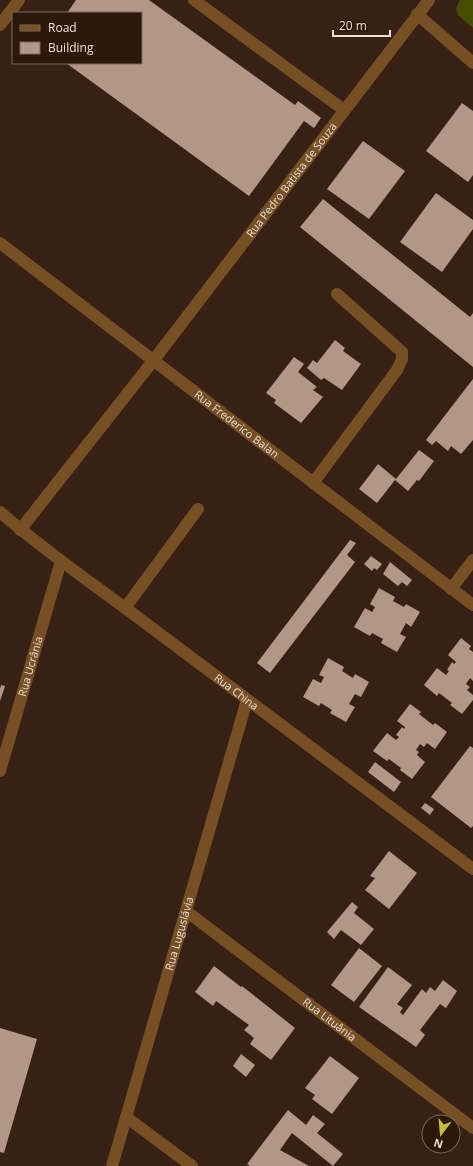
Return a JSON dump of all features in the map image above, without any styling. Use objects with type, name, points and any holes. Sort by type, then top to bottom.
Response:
[{"type":"street","points":[[0,25],[19,0]]},
{"type":"street","points":[[194,0],[344,110]]},
{"type":"street","name":"Rua Pedro Batista de Souza","points":[[20,530],[153,361],[417,14],[430,0]]},
{"type":"street","points":[[417,14],[473,62]]},
{"type":"street","name":"Rua Frederico Balan","points":[[0,243],[473,605]]},
{"type":"street","points":[[313,483],[397,370],[402,359],[402,352],[337,294]]},
{"type":"street","points":[[125,608],[198,509]]},
{"type":"street","name":"Rua China","points":[[0,512],[20,530],[473,870]]},
{"type":"street","points":[[451,589],[473,560]]},
{"type":"street","name":"Rua Ucrânia","points":[[0,771],[61,561]]},
{"type":"street","name":"Rua Luguslávia","points":[[112,1166],[247,700]]},
{"type":"street","name":"Rua Lituânia","points":[[186,912],[473,1128]]},
{"type":"street","points":[[126,1117],[192,1166]]},
{"type":"shaded area","points":[[460,0],[473,0],[473,28],[458,15],[456,8]]},
{"type":"building","points":[[76,0],[149,0],[295,105],[298,101],[321,118],[314,128],[304,121],[249,196],[67,64],[142,64],[142,12],[68,12]]},
{"type":"building","points":[[462,103],[473,111],[473,175],[468,182],[426,151]]},
{"type":"building","points":[[363,141],[405,171],[369,219],[327,189]]},
{"type":"building","points":[[436,193],[473,220],[473,229],[442,272],[400,242]]},
{"type":"building","points":[[323,199],[470,317],[473,313],[473,367],[300,227]]},
{"type":"building","points":[[335,340],[345,348],[343,351],[361,364],[342,390],[324,378],[321,380],[307,368],[313,360],[317,363]]},
{"type":"building","points":[[294,357],[304,364],[298,372],[317,387],[313,390],[323,397],[301,423],[274,403],[276,400],[266,393]]},
{"type":"building","points":[[473,379],[473,440],[461,454],[451,446],[448,451],[436,441],[432,445],[426,440]]},
{"type":"building","points":[[419,450],[434,461],[419,481],[417,480],[408,491],[395,480],[377,503],[359,489],[378,464],[396,479]]},
{"type":"building","points":[[350,540],[356,543],[347,555],[355,562],[270,673],[257,663]]},
{"type":"building","points":[[371,556],[382,564],[377,570],[374,568],[372,571],[364,564]]},
{"type":"building","points":[[390,562],[412,580],[407,586],[402,582],[398,586],[383,574]]},
{"type":"building","points":[[379,588],[395,597],[393,601],[404,607],[406,604],[420,612],[411,627],[406,623],[400,634],[406,637],[397,652],[381,643],[383,639],[372,633],[370,636],[354,627],[365,608],[372,612],[375,607],[370,604]]},
{"type":"building","points":[[461,638],[471,646],[469,649],[473,652],[473,681],[470,678],[466,684],[470,687],[467,690],[473,695],[473,700],[462,714],[450,705],[452,703],[439,693],[437,696],[424,685],[437,668],[446,675],[452,662],[454,664],[456,662],[448,655]]},
{"type":"building","points":[[328,658],[344,667],[342,671],[353,678],[355,674],[369,682],[361,697],[355,694],[349,704],[355,707],[346,722],[330,713],[332,710],[321,703],[319,706],[303,697],[313,679],[321,683],[324,677],[319,675]]},
{"type":"building","points":[[1,685],[5,686],[0,701],[0,689]]},
{"type":"building","points":[[410,704],[421,712],[419,714],[433,725],[435,723],[447,732],[435,749],[427,743],[424,747],[420,744],[416,750],[419,752],[417,755],[425,762],[412,779],[389,759],[387,761],[373,751],[387,733],[396,740],[399,737],[396,735],[402,727],[404,729],[405,727],[397,721]]},
{"type":"building","points":[[470,746],[473,748],[473,826],[471,828],[431,797]]},
{"type":"building","points":[[375,762],[401,782],[394,792],[368,772]]},
{"type":"building","points":[[425,803],[434,809],[430,815],[421,808]]},
{"type":"building","points":[[389,851],[417,873],[389,909],[365,890],[375,878],[370,876]]},
{"type":"building","points":[[352,902],[358,907],[354,913],[374,929],[361,945],[341,930],[334,939],[327,932]]},
{"type":"building","points":[[359,948],[382,966],[354,1002],[331,985]]},
{"type":"building","points":[[214,966],[295,1028],[271,1060],[250,1044],[254,1038],[244,1030],[249,1025],[216,1001],[213,1006],[195,992]]},
{"type":"building","points":[[388,967],[412,985],[397,1004],[403,1008],[400,1012],[403,1015],[422,989],[426,993],[430,987],[435,991],[443,980],[457,991],[446,1008],[440,1004],[420,1030],[425,1035],[416,1047],[359,1007]]},
{"type":"building","points":[[0,1028],[37,1039],[4,1153],[0,1152]]},
{"type":"building","points":[[241,1054],[255,1065],[246,1077],[233,1066]]},
{"type":"building","points":[[330,1056],[359,1078],[332,1114],[312,1099],[315,1095],[305,1088]]},
{"type":"building","points":[[288,1110],[306,1125],[313,1115],[325,1124],[317,1133],[343,1154],[333,1166],[292,1133],[280,1150],[309,1166],[250,1166],[247,1164]]}]
